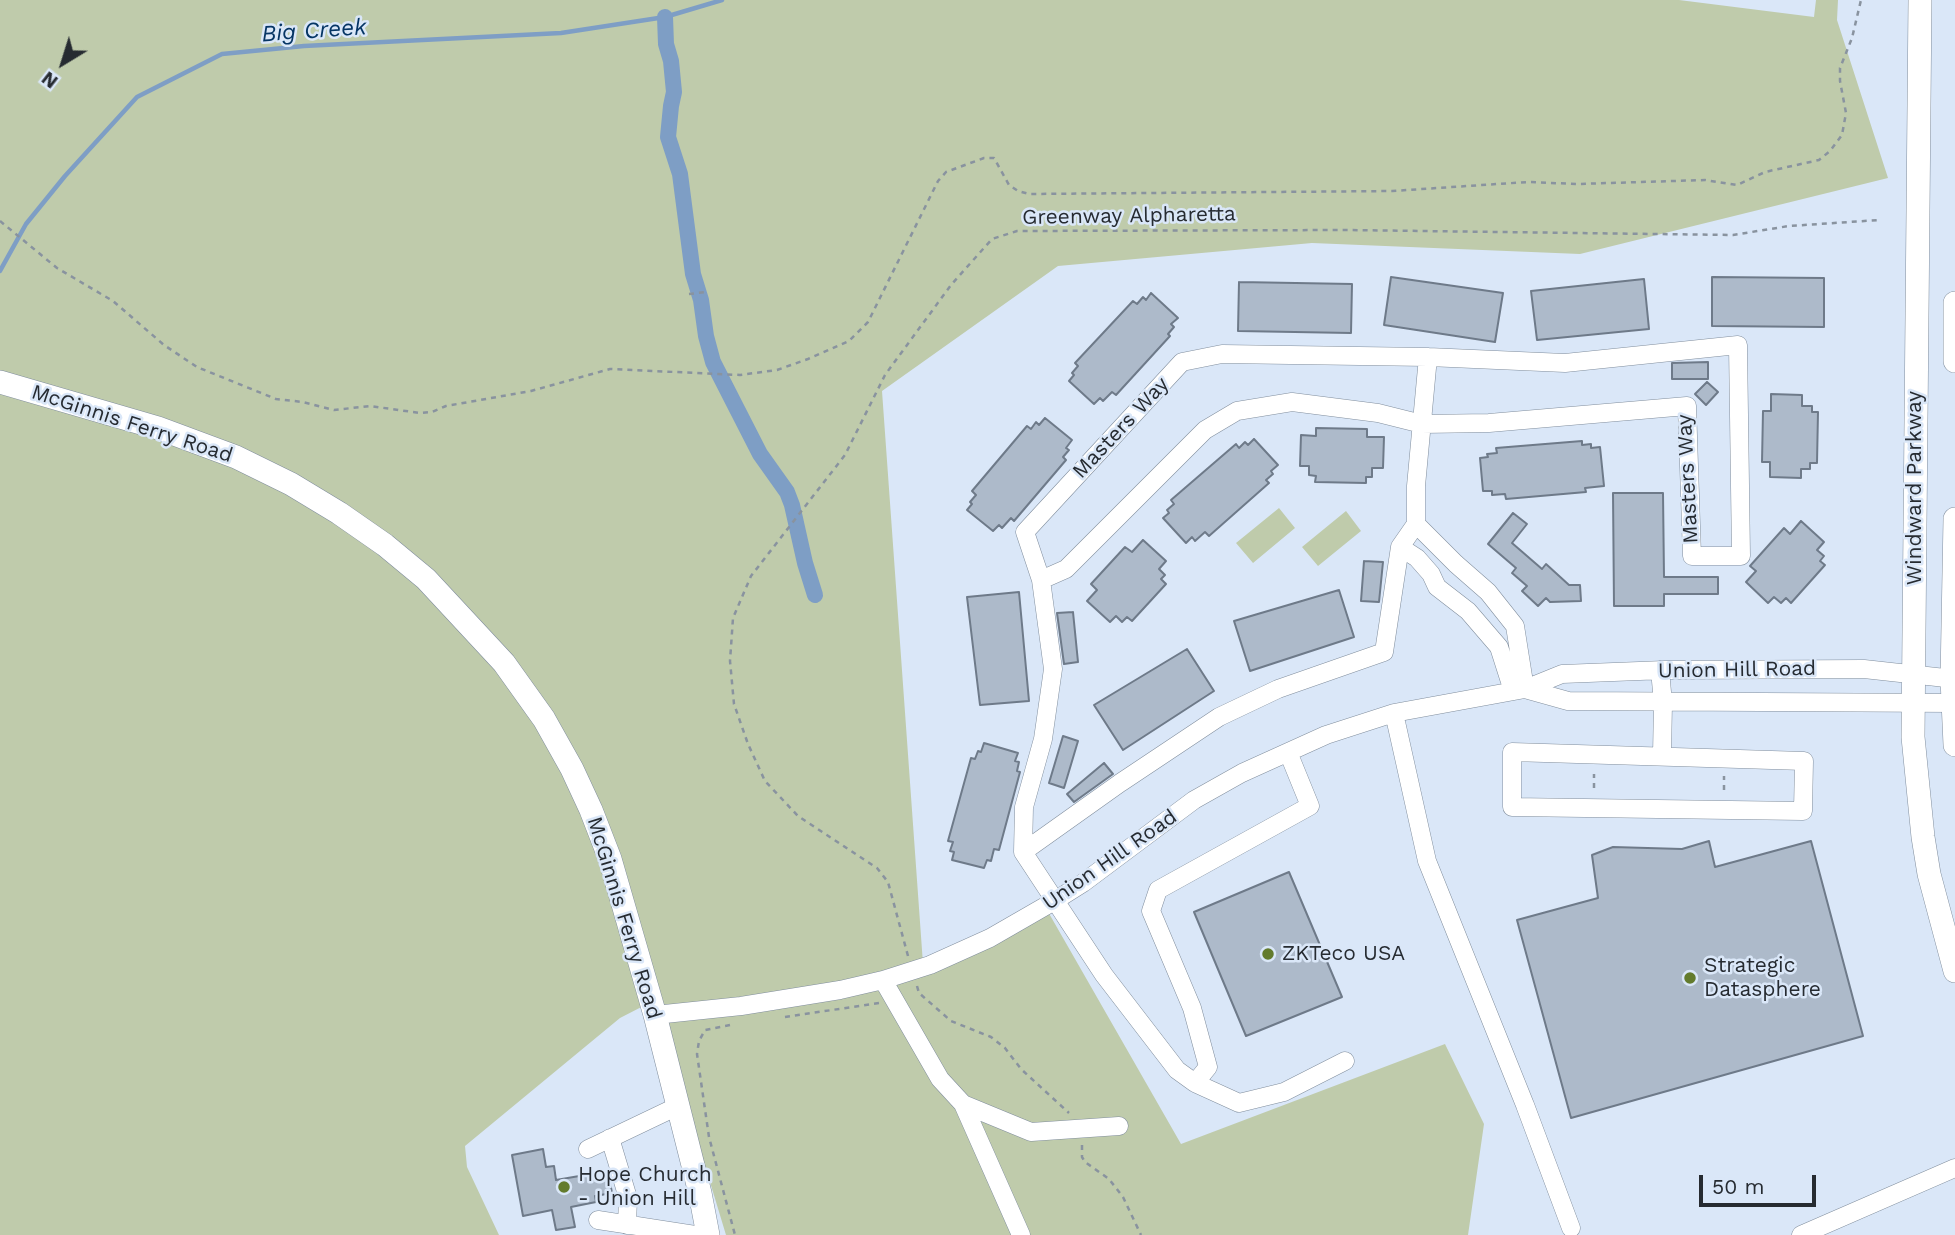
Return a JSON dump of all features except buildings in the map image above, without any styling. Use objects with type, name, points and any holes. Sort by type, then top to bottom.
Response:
[{"type":"main road","name":"Windward Parkway","points":[[1920,0],[1912,701],[1915,771],[1923,837],[1935,900],[1955,971]]},
{"type":"main road","points":[[1955,303],[1955,361]]},
{"type":"main road","name":"McGinnis Ferry Road","points":[[0,382],[158,428],[236,457],[291,484],[385,545],[426,579],[504,663],[544,719],[572,769],[610,859],[678,1106],[708,1235]]},
{"type":"main road","name":"Windward Parkway","points":[[1955,519],[1955,745]]},
{"type":"street","name":"Masters Way","points":[[1023,852],[1024,807],[1043,739],[1053,669],[1041,580],[1025,532],[1182,362],[1222,354],[1428,357],[1564,363],[1738,345],[1741,556],[1692,556],[1687,406],[1489,423],[1422,424],[1378,413],[1292,402],[1237,411],[1205,430],[1066,569],[1041,580]]},
{"type":"street","points":[[1345,1062],[1284,1092],[1239,1103],[1195,1083],[1177,1070],[1104,975],[1023,852],[1219,717],[1278,689],[1384,652],[1400,547],[1416,524],[1416,486],[1428,357]]},
{"type":"street","points":[[1416,524],[1488,592],[1515,626],[1519,690]]},
{"type":"street","points":[[1400,547],[1417,558],[1431,574],[1437,587],[1468,611],[1499,647],[1519,690]]},
{"type":"street","points":[[1437,587],[1456,564]]},
{"type":"street","points":[[1499,647],[1515,626]]},
{"type":"street","name":"Union Hill Road","points":[[654,1015],[785,999],[883,980],[962,952],[1056,901],[1194,800],[1242,773],[1326,735],[1394,713],[1519,690],[1562,674],[1660,670],[1864,669],[1953,679]]},
{"type":"street","points":[[1660,670],[1663,703],[1662,755]]},
{"type":"street","name":"Union Hill Road","points":[[1519,690],[1568,701],[1954,703]]},
{"type":"street","points":[[1394,713],[1427,861],[1572,1228]]},
{"type":"street","points":[[1195,1083],[1208,1067],[1192,1008],[1151,911],[1158,890],[1310,806],[1288,752]]},
{"type":"street","points":[[1512,752],[1662,755],[1804,761],[1803,811],[1513,807],[1512,752]]},
{"type":"street","points":[[883,980],[940,1079],[963,1104],[1021,1235]]},
{"type":"street","points":[[963,1104],[1031,1132],[1119,1126]]},
{"type":"street","points":[[588,1149],[678,1106]]},
{"type":"street","points":[[610,1138],[628,1198],[628,1225]]},
{"type":"street","points":[[1801,1235],[1955,1168]]},
{"type":"street","points":[[598,1220],[686,1234]]},
{"type":"path","points":[[0,221],[57,268],[113,301],[164,345],[197,367],[276,399],[334,410],[370,406],[420,413],[432,412],[446,406],[531,391],[610,369],[740,375],[777,370],[849,341],[868,322],[939,181],[946,172],[984,158],[994,158],[1009,184],[1018,191],[1029,194],[1392,191],[1528,182],[1577,184],[1705,180],[1737,185],[1766,172],[1819,160],[1842,135],[1846,113],[1840,68],[1852,38],[1861,0]]},
{"type":"path","name":"Greenway Alpharetta","points":[[907,952],[888,882],[877,868],[798,816],[765,781],[734,704],[730,662],[733,618],[751,576],[845,455],[886,375],[951,285],[992,239],[1017,231],[1345,230],[1733,235],[1789,226],[1879,219]]},
{"type":"path","points":[[689,294],[706,292]]},
{"type":"path","points":[[1594,774],[1594,788]]},
{"type":"path","points":[[1724,775],[1724,790]]},
{"type":"path","points":[[784,1017],[907,1001],[919,993],[951,1021],[991,1037],[1005,1048],[1021,1069],[1069,1113],[1078,1130],[1082,1157],[1110,1179],[1123,1197],[1141,1235]]},
{"type":"path","points":[[731,1025],[705,1030],[699,1041],[697,1054],[709,1137],[735,1235]]},
{"type":"green space","points":[[0,0],[1679,0],[1814,17],[1816,0],[1838,0],[1837,20],[1888,178],[1580,254],[1312,243],[1058,266],[882,391],[923,964],[1043,903],[1181,1144],[1445,1044],[1484,1124],[1468,1235],[726,1235],[655,1000],[620,1018],[465,1146],[467,1167],[499,1235],[0,1235]]},
{"type":"green space","points":[[1279,508],[1295,528],[1253,563],[1236,543]]},
{"type":"green space","points":[[1346,511],[1361,531],[1318,566],[1302,547]]},
{"type":"waterway","name":"Big Creek","points":[[0,271],[26,224],[65,176],[137,97],[222,54],[304,46],[561,33],[665,17],[722,0]]},
{"type":"waterway","points":[[665,17],[666,44],[671,61],[674,92],[668,137],[680,174],[693,274],[701,300],[706,336],[713,362],[760,454],[787,492],[815,595]]},
{"type":"place","name":"ZKTeco USA","points":[[1268,954]]},
{"type":"place","name":"Strategic Datasphere","points":[[1690,978]]},
{"type":"place","name":"Hope Church - Union Hill","points":[[564,1187]]}]
